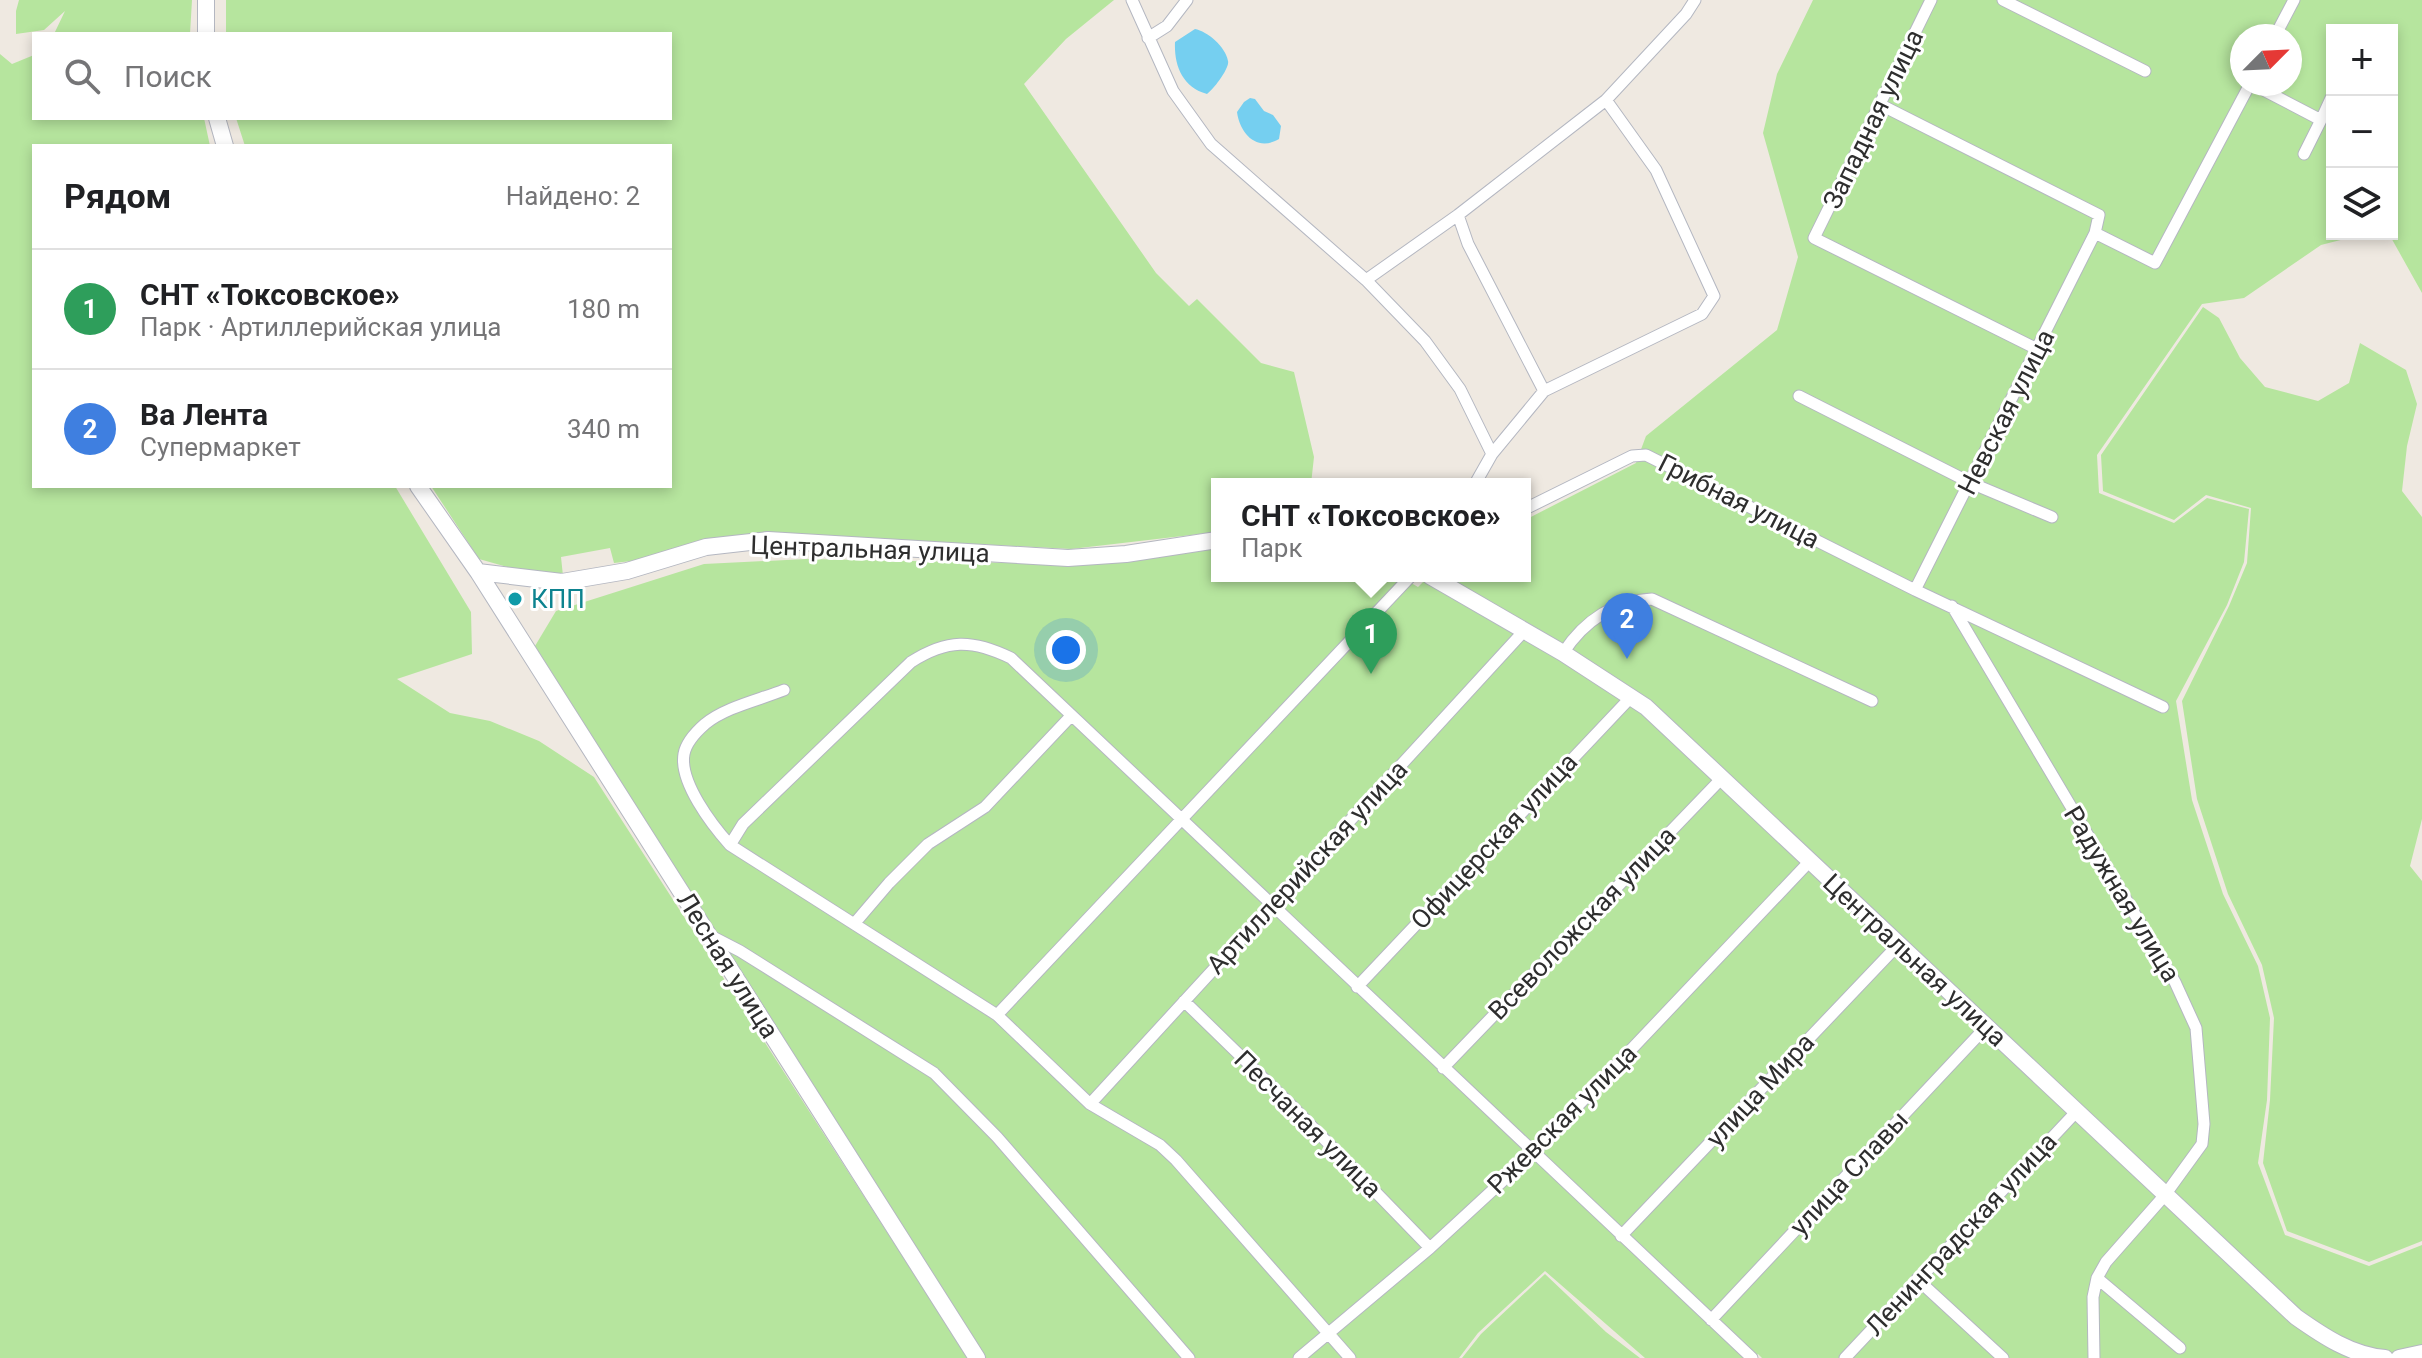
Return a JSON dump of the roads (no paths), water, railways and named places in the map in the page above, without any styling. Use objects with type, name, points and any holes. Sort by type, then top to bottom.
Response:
[{"type":"street","points":[[206,0],[206,32]]},
{"type":"street","points":[[1132,0],[1173,91],[1211,144],[1366,280],[1425,341],[1460,389],[1492,454]]},
{"type":"street","points":[[1148,38],[1167,26],[1187,0]]},
{"type":"street","points":[[1366,280],[1458,215],[1606,100],[1686,14],[1695,0]]},
{"type":"street","name":"Западная улица","points":[[1931,0],[1814,238],[2037,349]]},
{"type":"street","points":[[2003,0],[2145,71]]},
{"type":"street","points":[[2281,24],[2294,0]]},
{"type":"street","points":[[1881,105],[2099,215],[2095,233],[2155,263],[2245,96]]},
{"type":"street","points":[[2274,96],[2321,120]]},
{"type":"street","points":[[1478,478],[1492,454],[1544,391],[1702,314],[1714,296],[1656,170],[1606,100]]},
{"type":"street","points":[[2304,154],[2326,109]]},
{"type":"street","points":[[218,120],[224,144]]},
{"type":"street","points":[[1458,215],[1488,286],[1544,391]]},
{"type":"street","name":"Невская улица","points":[[1915,590],[2095,233]]},
{"type":"street","points":[[1799,396],[1971,483],[2052,517]]},
{"type":"street","name":"Грибная улица","points":[[1531,506],[1632,456],[1646,455],[1915,590],[2163,707]]},
{"type":"street","name":"Лесная улица","points":[[419,488],[478,572],[977,1358]]},
{"type":"street","name":"Центральная улица","points":[[478,572],[562,582],[627,571],[706,547],[768,540],[1068,558],[1126,554],[1211,541]]},
{"type":"street","points":[[997,1015],[1405,582]]},
{"type":"street","name":"Центральная улица","points":[[1440,582],[1632,696],[2296,1317],[2324,1336],[2374,1358]]},
{"type":"street","points":[[1563,653],[1573,637],[1611,608],[1630,600],[1652,599],[1872,701]]},
{"type":"street","name":"Радужная улица","points":[[1952,606],[2175,982],[2196,1028],[2204,1124],[2202,1144],[2192,1162],[2106,1262],[2097,1278]]},
{"type":"street","name":"Артиллерийская улица","points":[[1090,1104],[1524,631]]},
{"type":"street","points":[[730,845],[743,824],[911,662],[931,649],[951,644],[987,646],[1011,658],[1752,1358]]},
{"type":"street","points":[[784,690],[706,723],[692,737],[684,753],[685,774],[698,801],[730,845],[997,1015],[1090,1104],[1160,1145],[1350,1358]]},
{"type":"street","name":"Офицерская улица","points":[[1357,987],[1632,696]]},
{"type":"street","points":[[854,924],[928,844],[985,807],[1071,716]]},
{"type":"street","name":"Всеволожская улица","points":[[1443,1068],[1722,778]]},
{"type":"street","name":"Ржевская улица","points":[[1299,1358],[1430,1248],[1533,1153],[1809,862]]},
{"type":"street","points":[[709,935],[753,959],[934,1073],[997,1137],[1189,1358]]},
{"type":"street","name":"улица Мира","points":[[1621,1236],[1898,945]]},
{"type":"street","name":"Песчаная улица","points":[[1184,1001],[1294,1108],[1430,1248]]},
{"type":"street","name":"улица Славы","points":[[1711,1320],[1986,1027]]},
{"type":"street","name":"Ленинградская улица","points":[[1845,1358],[2077,1111]]},
{"type":"street","points":[[2094,1358],[2093,1297],[2097,1278],[2180,1348]]},
{"type":"street","points":[[1917,1279],[2003,1358]]},
{"type":"street","points":[[2399,1358],[2422,1353]]},
{"type":"water","points":[[1195,29],[1215,40],[1228,61],[1217,84],[1207,94],[1186,81],[1176,59],[1175,42]]},
{"type":"water","points":[[1250,98],[1273,115],[1281,126],[1279,139],[1257,142],[1246,134],[1237,112]]},
{"type":"place","name":"КПП","points":[[515,599]]},
{"type":"place","name":"Ва Лента","points":[[1627,659]]},
{"type":"place","name":"СНТ «Токсовское»","points":[[1371,674]]}]
